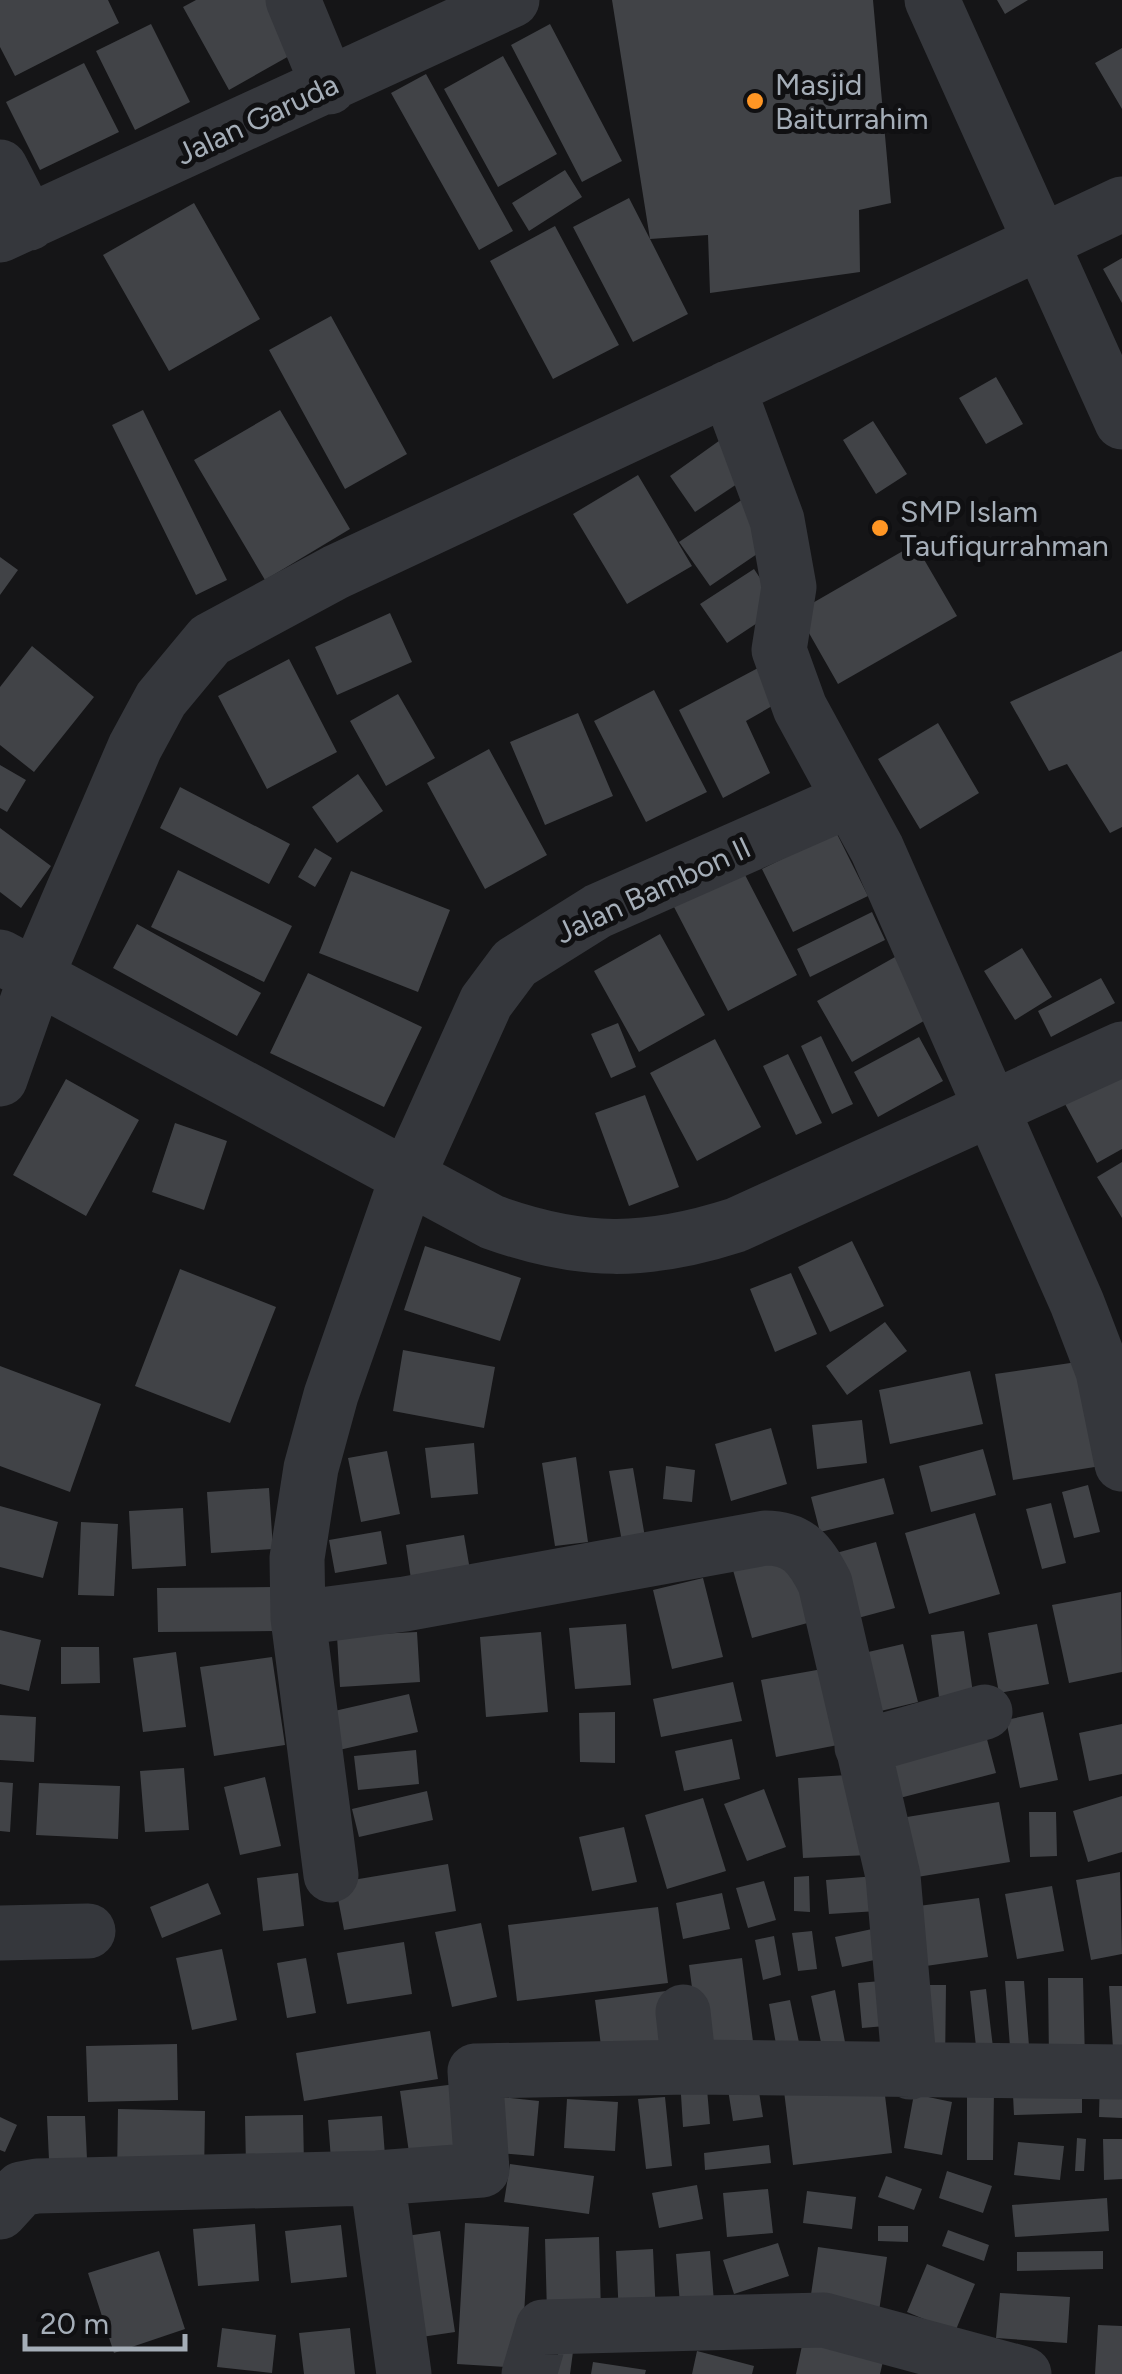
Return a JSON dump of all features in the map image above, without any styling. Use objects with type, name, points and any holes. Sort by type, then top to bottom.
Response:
[{"type":"street","points":[[293,0],[329,86]]},
{"type":"street","name":"Jalan Garuda","points":[[14,229],[512,0]]},
{"type":"street","points":[[932,0],[1038,243],[1122,422]]},
{"type":"street","points":[[0,166],[14,229]]},
{"type":"street","points":[[0,1080],[18,967],[161,698],[210,640],[336,572],[1122,204]]},
{"type":"street","points":[[728,388],[777,520],[789,587],[779,650],[800,708],[877,848],[1104,1372],[1122,1464]]},
{"type":"street","name":"Jalan Bambon II","points":[[332,1875],[298,1618],[297,1558],[312,1468],[331,1395],[408,1175],[486,1002],[515,963],[598,911],[849,800]]},
{"type":"street","points":[[18,967],[492,1222],[545,1241],[596,1249],[690,1240],[736,1225],[1122,1049]]},
{"type":"street","points":[[298,1618],[405,1604],[713,1545],[782,1538],[807,1552],[825,1583],[892,1876],[910,2072]]},
{"type":"street","points":[[862,1748],[985,1712]]},
{"type":"street","points":[[0,1934],[88,1930]]},
{"type":"street","points":[[683,2012],[689,2068]]},
{"type":"street","points":[[0,2212],[21,2189],[37,2186],[377,2178],[482,2170],[475,2072],[689,2068],[1122,2072]]},
{"type":"street","points":[[377,2178],[404,2374]]},
{"type":"street","points":[[529,2374],[543,2326],[824,2320],[899,2356],[1024,2374]]},
{"type":"building","points":[[0,0],[108,0],[119,23],[15,76],[0,47]]},
{"type":"building","points":[[196,0],[270,0],[298,51],[229,90],[183,7]]},
{"type":"building","name":"Masjid Baiturrahim","points":[[612,0],[873,0],[891,203],[859,210],[860,272],[710,293],[708,235],[650,239]]},
{"type":"building","points":[[997,0],[1028,0],[1005,14]]},
{"type":"building","points":[[151,24],[190,102],[135,130],[96,51]]},
{"type":"building","points":[[550,24],[622,161],[582,182],[511,45]]},
{"type":"building","points":[[1122,48],[1122,109],[1095,63]]},
{"type":"building","points":[[503,56],[557,154],[498,187],[444,89]]},
{"type":"building","points":[[84,63],[119,132],[40,170],[6,102]]},
{"type":"building","points":[[426,74],[513,231],[479,250],[391,93]]},
{"type":"building","points":[[565,170],[582,197],[529,231],[512,203]]},
{"type":"building","points":[[629,198],[688,314],[633,342],[573,227]]},
{"type":"building","points":[[194,203],[260,319],[169,371],[103,255]]},
{"type":"building","points":[[555,226],[619,345],[553,379],[490,261]]},
{"type":"building","points":[[1122,258],[1122,303],[1103,269]]},
{"type":"building","points":[[331,316],[407,454],[345,489],[269,350]]},
{"type":"building","points":[[996,377],[1023,424],[986,444],[959,398]]},
{"type":"building","points":[[143,410],[227,580],[196,595],[112,425]]},
{"type":"building","points":[[280,410],[350,529],[265,580],[194,460]]},
{"type":"building","points":[[873,421],[907,474],[876,494],[843,440]]},
{"type":"building","points":[[723,438],[749,476],[695,512],[670,476]]},
{"type":"building","points":[[638,475],[692,566],[627,604],[573,514]]},
{"type":"building","points":[[743,499],[773,543],[710,586],[679,542]]},
{"type":"building","points":[[915,544],[957,616],[838,684],[797,612]]},
{"type":"building","points":[[0,557],[18,570],[0,595]]},
{"type":"building","points":[[754,569],[780,608],[727,643],[700,604]]},
{"type":"building","points":[[390,613],[412,662],[337,695],[315,647]]},
{"type":"building","points":[[32,646],[94,697],[34,772],[0,745],[0,687]]},
{"type":"building","points":[[1122,651],[1122,827],[1110,833],[1067,764],[1049,771],[1010,702]]},
{"type":"building","points":[[289,659],[337,752],[267,789],[218,696]]},
{"type":"building","points":[[758,668],[779,702],[746,721],[770,773],[723,798],[679,710]]},
{"type":"building","points":[[654,690],[707,792],[646,822],[594,721]]},
{"type":"building","points":[[398,694],[435,758],[386,786],[350,721]]},
{"type":"building","points":[[578,713],[613,796],[545,825],[510,742]]},
{"type":"building","points":[[938,723],[979,793],[920,829],[878,759]]},
{"type":"building","points":[[489,749],[547,855],[485,889],[427,783]]},
{"type":"building","points":[[0,765],[26,780],[7,812],[0,808]]},
{"type":"building","points":[[358,774],[383,811],[337,843],[312,807]]},
{"type":"building","points":[[180,787],[290,844],[269,884],[160,828]]},
{"type":"building","points":[[0,828],[51,866],[21,908],[0,892]]},
{"type":"building","points":[[836,832],[868,896],[793,932],[762,869]]},
{"type":"building","points":[[315,848],[332,858],[315,887],[298,877]]},
{"type":"building","points":[[178,870],[292,926],[264,982],[151,927]]},
{"type":"building","points":[[351,871],[450,910],[418,992],[319,953]]},
{"type":"building","points":[[743,871],[797,975],[728,1011],[674,907]]},
{"type":"building","points":[[872,912],[885,940],[810,977],[797,949]]},
{"type":"building","points":[[137,924],[261,993],[237,1036],[113,968]]},
{"type":"building","points":[[660,934],[705,1015],[639,1052],[594,971]]},
{"type":"building","points":[[1022,948],[1052,997],[1015,1020],[984,971]]},
{"type":"building","points":[[895,957],[929,1018],[852,1062],[817,1001]]},
{"type":"building","points":[[308,973],[422,1027],[384,1107],[270,1053]]},
{"type":"building","points":[[1101,978],[1115,1003],[1051,1037],[1038,1011]]},
{"type":"building","points":[[618,1023],[636,1067],[611,1078],[591,1034]]},
{"type":"building","points":[[821,1036],[853,1104],[832,1114],[801,1046]]},
{"type":"building","points":[[919,1037],[943,1081],[878,1117],[854,1072]]},
{"type":"building","points":[[715,1039],[761,1127],[697,1161],[650,1073]]},
{"type":"building","points":[[788,1054],[822,1123],[796,1135],[763,1066]]},
{"type":"building","points":[[1122,1071],[1122,1149],[1097,1163],[1065,1104]]},
{"type":"building","points":[[66,1079],[139,1120],[86,1216],[13,1175]]},
{"type":"building","points":[[645,1095],[679,1187],[629,1206],[595,1113]]},
{"type":"building","points":[[175,1123],[227,1141],[204,1210],[152,1192]]},
{"type":"building","points":[[1122,1162],[1122,1218],[1097,1177]]},
{"type":"building","points":[[852,1241],[884,1306],[830,1332],[798,1267]]},
{"type":"building","points":[[425,1246],[521,1278],[500,1341],[404,1310]]},
{"type":"building","points":[[180,1269],[276,1307],[230,1423],[135,1386]]},
{"type":"building","points":[[791,1273],[817,1334],[775,1352],[750,1289]]},
{"type":"building","points":[[885,1322],[907,1351],[847,1395],[826,1366]]},
{"type":"building","points":[[403,1350],[495,1367],[484,1428],[393,1411]]},
{"type":"building","points":[[1084,1361],[1101,1466],[1013,1480],[995,1374]]},
{"type":"building","points":[[0,1366],[101,1404],[70,1492],[0,1466]]},
{"type":"building","points":[[970,1371],[983,1424],[890,1444],[879,1390]]},
{"type":"building","points":[[862,1420],[867,1463],[817,1469],[812,1425]]},
{"type":"building","points":[[771,1428],[787,1484],[731,1501],[715,1444]]},
{"type":"building","points":[[474,1443],[478,1494],[431,1498],[425,1448]]},
{"type":"building","points":[[983,1449],[996,1495],[931,1512],[919,1466]]},
{"type":"building","points":[[387,1451],[400,1514],[361,1522],[348,1458]]},
{"type":"building","points":[[576,1457],[588,1542],[555,1546],[542,1463]]},
{"type":"building","points":[[666,1466],[695,1470],[692,1502],[663,1499]]},
{"type":"building","points":[[633,1468],[646,1543],[623,1547],[609,1471]]},
{"type":"building","points":[[884,1478],[894,1514],[820,1532],[811,1497]]},
{"type":"building","points":[[1088,1485],[1100,1532],[1074,1538],[1062,1492]]},
{"type":"building","points":[[269,1488],[273,1549],[211,1553],[207,1492]]},
{"type":"building","points":[[1051,1503],[1066,1563],[1042,1569],[1026,1509]]},
{"type":"building","points":[[0,1506],[58,1522],[43,1578],[0,1567]]},
{"type":"building","points":[[183,1508],[186,1566],[132,1569],[129,1511]]},
{"type":"building","points":[[975,1513],[1000,1594],[929,1614],[905,1533]]},
{"type":"building","points":[[81,1522],[118,1524],[114,1596],[78,1595]]},
{"type":"building","points":[[381,1531],[387,1564],[335,1573],[329,1540]]},
{"type":"building","points":[[464,1535],[471,1576],[412,1586],[406,1545]]},
{"type":"building","points":[[876,1542],[895,1608],[847,1621],[829,1555]]},
{"type":"building","points":[[796,1554],[815,1621],[752,1638],[733,1570]]},
{"type":"building","points":[[703,1578],[723,1657],[672,1669],[653,1590]]},
{"type":"building","points":[[274,1587],[274,1631],[158,1632],[157,1588]]},
{"type":"building","points":[[1121,1592],[1122,1672],[1069,1683],[1052,1605]]},
{"type":"building","points":[[626,1624],[631,1685],[575,1689],[569,1628]]},
{"type":"building","points":[[1037,1624],[1049,1684],[999,1693],[988,1633]]},
{"type":"building","points":[[0,1630],[41,1640],[29,1691],[0,1684]]},
{"type":"building","points":[[964,1631],[973,1693],[939,1697],[931,1635]]},
{"type":"building","points":[[417,1632],[420,1682],[340,1687],[337,1636]]},
{"type":"building","points":[[541,1632],[548,1712],[486,1717],[480,1637]]},
{"type":"building","points":[[903,1644],[918,1702],[856,1717],[842,1658]]},
{"type":"building","points":[[61,1647],[99,1647],[100,1683],[61,1684]]},
{"type":"building","points":[[176,1652],[186,1727],[143,1732],[133,1658]]},
{"type":"building","points":[[272,1657],[285,1745],[214,1756],[200,1667]]},
{"type":"building","points":[[828,1668],[843,1744],[776,1757],[761,1680]]},
{"type":"building","points":[[733,1682],[742,1721],[661,1737],[653,1699]]},
{"type":"building","points":[[409,1694],[418,1732],[339,1750],[330,1712]]},
{"type":"building","points":[[615,1712],[615,1763],[580,1762],[579,1713]]},
{"type":"building","points":[[1043,1712],[1058,1780],[1020,1788],[1006,1720]]},
{"type":"building","points":[[0,1715],[36,1717],[34,1762],[0,1760]]},
{"type":"building","points":[[1122,1724],[1122,1774],[1089,1781],[1079,1733]]},
{"type":"building","points":[[984,1728],[996,1773],[892,1800],[881,1754]]},
{"type":"building","points":[[732,1739],[740,1779],[684,1791],[675,1751]]},
{"type":"building","points":[[416,1750],[419,1784],[358,1790],[354,1756]]},
{"type":"building","points":[[184,1768],[189,1830],[145,1832],[140,1771]]},
{"type":"building","points":[[864,1774],[869,1855],[803,1858],[798,1778]]},
{"type":"building","points":[[265,1777],[281,1846],[240,1855],[224,1787]]},
{"type":"building","points":[[0,1782],[13,1783],[10,1832],[0,1831]]},
{"type":"building","points":[[39,1783],[120,1786],[118,1839],[36,1835]]},
{"type":"building","points":[[764,1789],[786,1847],[747,1861],[724,1804]]},
{"type":"building","points":[[427,1791],[433,1820],[359,1837],[352,1809]]},
{"type":"building","points":[[1122,1796],[1122,1852],[1088,1862],[1073,1811]]},
{"type":"building","points":[[703,1798],[726,1871],[667,1889],[645,1815]]},
{"type":"building","points":[[999,1802],[1010,1862],[917,1877],[907,1817]]},
{"type":"building","points":[[1029,1812],[1056,1812],[1057,1856],[1030,1857]]},
{"type":"building","points":[[624,1827],[637,1882],[592,1891],[579,1837]]},
{"type":"building","points":[[448,1864],[456,1911],[344,1930],[335,1883]]},
{"type":"building","points":[[1120,1872],[1122,1954],[1091,1960],[1076,1880]]},
{"type":"building","points":[[298,1873],[304,1926],[263,1931],[257,1878]]},
{"type":"building","points":[[809,1876],[810,1912],[794,1911],[794,1877]]},
{"type":"building","points":[[876,1876],[878,1911],[829,1914],[826,1880]]},
{"type":"building","points":[[764,1881],[776,1920],[748,1928],[736,1888]]},
{"type":"building","points":[[208,1883],[221,1914],[162,1938],[150,1907]]},
{"type":"building","points":[[1052,1886],[1064,1951],[1017,1959],[1005,1894]]},
{"type":"building","points":[[722,1893],[730,1929],[683,1939],[676,1903]]},
{"type":"building","points":[[979,1898],[988,1957],[919,1967],[911,1907]]},
{"type":"building","points":[[658,1907],[668,1983],[517,2001],[508,1925]]},
{"type":"building","points":[[481,1923],[497,1997],[452,2007],[435,1932]]},
{"type":"building","points":[[886,1926],[893,1956],[842,1967],[835,1937]]},
{"type":"building","points":[[812,1931],[817,1969],[798,1971],[792,1933]]},
{"type":"building","points":[[774,1936],[781,1975],[763,1980],[755,1940]]},
{"type":"building","points":[[404,1942],[412,1994],[347,2004],[337,1953]]},
{"type":"building","points":[[222,1949],[237,2020],[192,2030],[176,1958]]},
{"type":"building","points":[[306,1958],[316,2013],[287,2018],[277,1963]]},
{"type":"building","points":[[742,1958],[754,2049],[701,2055],[689,1965]]},
{"type":"building","points":[[1048,1978],[1083,1978],[1085,2061],[1049,2061]]},
{"type":"building","points":[[892,1980],[897,2025],[862,2028],[858,1983]]},
{"type":"building","points":[[1005,1981],[1024,1981],[1030,2059],[1011,2060]]},
{"type":"building","points":[[925,1985],[946,1985],[945,2066],[924,2065]]},
{"type":"building","points":[[1109,1986],[1122,1986],[1122,2047],[1113,2048]]},
{"type":"building","points":[[986,1989],[995,2064],[978,2065],[970,1991]]},
{"type":"building","points":[[835,1990],[845,2042],[822,2047],[811,1996]]},
{"type":"building","points":[[666,1991],[675,2051],[603,2061],[595,2000]]},
{"type":"building","points":[[790,2000],[800,2047],[777,2050],[769,2004]]},
{"type":"building","points":[[430,2031],[438,2079],[304,2101],[296,2053]]},
{"type":"building","points":[[177,2044],[178,2100],[88,2102],[86,2046]]},
{"type":"building","points":[[756,2073],[763,2117],[733,2121],[726,2077]]},
{"type":"building","points":[[1100,2076],[1122,2076],[1122,2118],[1099,2117]]},
{"type":"building","points":[[706,2077],[710,2124],[683,2127],[680,2079]]},
{"type":"building","points":[[883,2079],[892,2153],[793,2165],[784,2091]]},
{"type":"building","points":[[464,2083],[476,2164],[412,2173],[400,2091]]},
{"type":"building","points":[[967,2089],[994,2090],[993,2160],[967,2160]]},
{"type":"building","points":[[1082,2093],[1082,2113],[1014,2115],[1013,2095]]},
{"type":"building","points":[[914,2094],[952,2102],[942,2155],[904,2148]]},
{"type":"building","points":[[491,2096],[539,2101],[534,2156],[486,2152]]},
{"type":"building","points":[[665,2097],[672,2166],[646,2169],[638,2099]]},
{"type":"building","points":[[567,2099],[618,2102],[615,2151],[564,2148]]},
{"type":"building","points":[[118,2109],[205,2111],[204,2180],[117,2178]]},
{"type":"building","points":[[303,2115],[304,2165],[246,2166],[245,2116]]},
{"type":"building","points":[[47,2116],[85,2116],[88,2181],[50,2182]]},
{"type":"building","points":[[382,2116],[386,2169],[332,2173],[328,2120]]},
{"type":"building","points":[[0,2117],[17,2125],[5,2152],[0,2150]]},
{"type":"building","points":[[1077,2138],[1086,2139],[1084,2171],[1075,2171]]},
{"type":"building","points":[[1103,2139],[1122,2139],[1122,2179],[1104,2180]]},
{"type":"building","points":[[1018,2142],[1064,2146],[1060,2180],[1014,2175]]},
{"type":"building","points":[[769,2145],[771,2163],[705,2170],[704,2153]]},
{"type":"building","points":[[510,2164],[594,2176],[589,2214],[504,2202]]},
{"type":"building","points":[[947,2171],[992,2186],[983,2213],[939,2198]]},
{"type":"building","points":[[886,2176],[922,2189],[914,2210],[878,2197]]},
{"type":"building","points":[[697,2185],[703,2219],[659,2228],[652,2193]]},
{"type":"building","points":[[768,2189],[773,2233],[727,2237],[723,2193]]},
{"type":"building","points":[[807,2191],[856,2197],[852,2229],[803,2223]]},
{"type":"building","points":[[1107,2198],[1109,2231],[1015,2237],[1012,2205]]},
{"type":"building","points":[[465,2223],[529,2227],[521,2368],[457,2364]]},
{"type":"building","points":[[255,2224],[259,2281],[198,2286],[193,2229]]},
{"type":"building","points":[[341,2225],[347,2277],[291,2283],[285,2231]]},
{"type":"building","points":[[878,2226],[908,2226],[908,2242],[878,2241]]},
{"type":"building","points":[[948,2230],[989,2245],[984,2261],[942,2246]]},
{"type":"building","points":[[440,2231],[455,2332],[408,2339],[393,2238]]},
{"type":"building","points":[[599,2237],[601,2312],[547,2313],[545,2239]]},
{"type":"building","points":[[778,2243],[789,2276],[734,2294],[723,2260]]},
{"type":"building","points":[[818,2247],[887,2257],[878,2318],[809,2308]]},
{"type":"building","points":[[653,2249],[656,2316],[619,2318],[616,2251]]},
{"type":"building","points":[[159,2251],[185,2329],[114,2353],[88,2273]]},
{"type":"building","points":[[710,2251],[715,2315],[681,2317],[676,2254]]},
{"type":"building","points":[[1103,2251],[1103,2269],[1017,2271],[1017,2252]]},
{"type":"building","points":[[927,2264],[975,2284],[955,2332],[907,2312]]},
{"type":"building","points":[[1000,2293],[1070,2297],[1067,2343],[996,2338]]},
{"type":"building","points":[[1098,2325],[1122,2326],[1122,2374],[1095,2374]]},
{"type":"building","points":[[222,2328],[276,2335],[272,2373],[217,2367]]},
{"type":"building","points":[[350,2328],[355,2374],[304,2374],[299,2333]]},
{"type":"building","points":[[561,2335],[575,2337],[570,2374],[555,2374]]},
{"type":"building","points":[[804,2336],[885,2353],[880,2374],[796,2374]]},
{"type":"building","points":[[697,2351],[754,2366],[752,2374],[692,2374]]},
{"type":"building","points":[[593,2362],[646,2370],[645,2374],[591,2374]]},
{"type":"place","name":"Masjid Baiturrahim","points":[[755,101]]},
{"type":"place","name":"SMP Islam Taufiqurrahman","points":[[880,528]]}]
